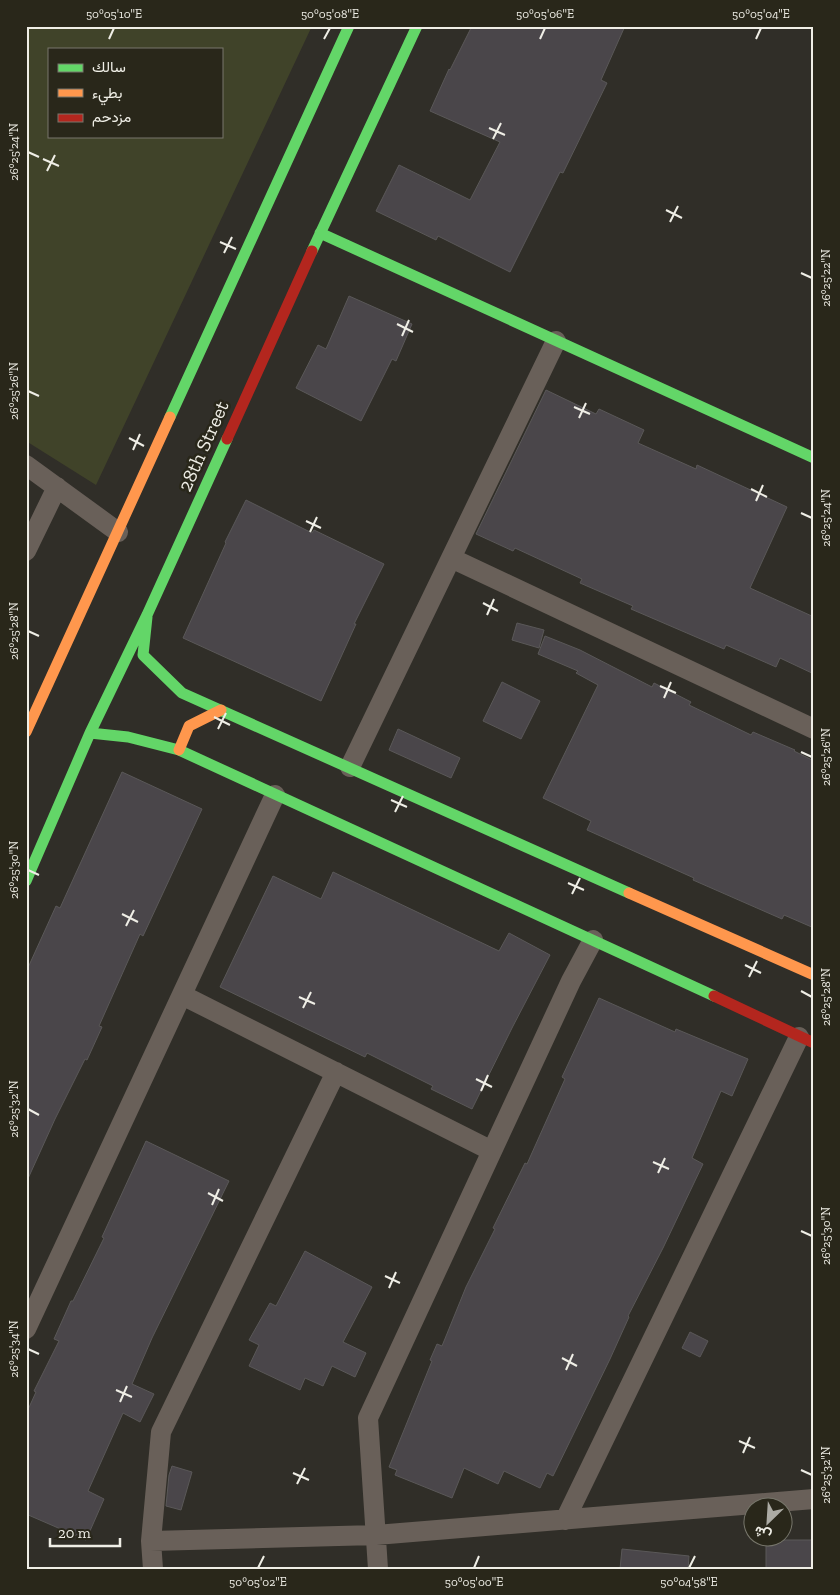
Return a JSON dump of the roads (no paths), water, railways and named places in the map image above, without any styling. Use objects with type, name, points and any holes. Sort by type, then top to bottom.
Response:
[{"type":"street","name":"28th Street","points":[[26,732],[349,26]]},
{"type":"street","name":"28th Street","points":[[26,881],[90,733],[147,615],[320,233],[417,26]]},
{"type":"street","points":[[320,233],[814,458]]},
{"type":"street","points":[[350,767],[556,341]]},
{"type":"street","points":[[26,465],[118,532]]},
{"type":"street","points":[[26,551],[58,487]]},
{"type":"street","points":[[451,558],[814,729]]},
{"type":"street","points":[[147,615],[143,655],[182,693],[814,975]]},
{"type":"street","points":[[179,750],[189,726],[221,710]]},
{"type":"street","points":[[90,733],[128,737],[179,750],[806,1040],[565,1520]]},
{"type":"street","points":[[26,1329],[275,795]]},
{"type":"street","points":[[378,1569],[368,1418],[572,981],[593,940]]},
{"type":"street","points":[[182,995],[492,1151]]},
{"type":"street","points":[[153,1569],[151,1541],[161,1432],[336,1072]]},
{"type":"street","points":[[151,1541],[376,1535],[814,1500]]}]
